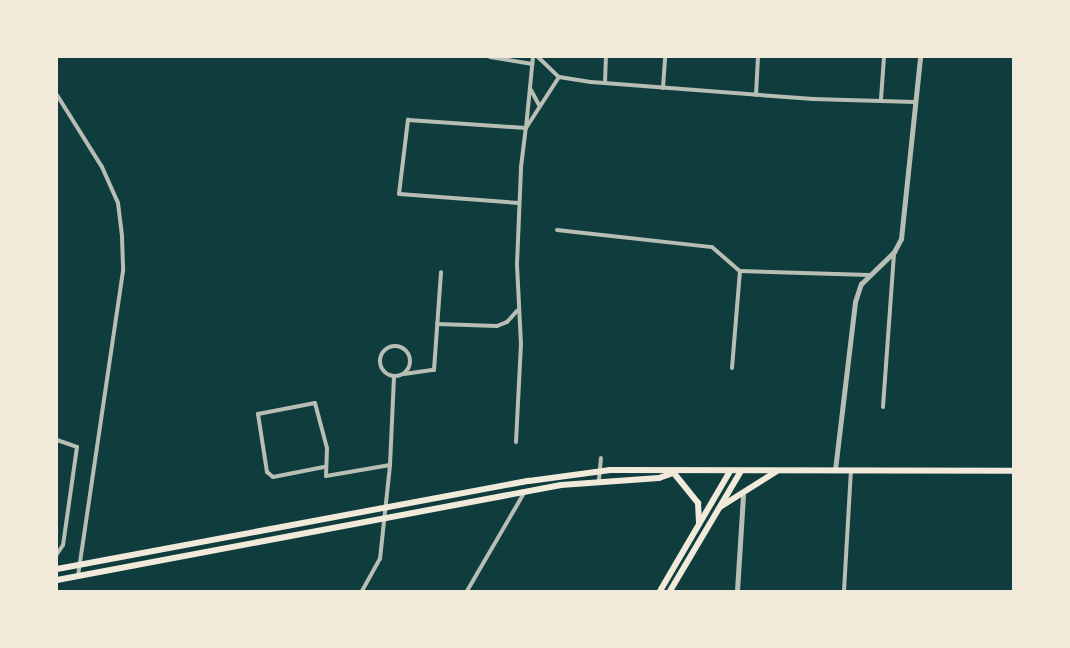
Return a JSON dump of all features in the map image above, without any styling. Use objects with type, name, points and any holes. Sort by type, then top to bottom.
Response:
[{"type":"main road","points":[[57,569],[529,481],[599,471],[1013,471]]},
{"type":"main road","points":[[660,591],[730,471]]},
{"type":"main road","points":[[670,591],[741,471]]},
{"type":"main road","points":[[719,507],[743,496],[778,471]]},
{"type":"main road","points":[[57,580],[527,492],[599,480],[659,478],[673,472]]},
{"type":"main road","points":[[673,472],[698,503],[699,523]]},
{"type":"main road","points":[[527,492],[529,481]]},
{"type":"street","points":[[490,57],[532,64]]},
{"type":"street","points":[[516,442],[521,344],[517,311],[519,203],[533,57]]},
{"type":"street","points":[[538,57],[559,77],[605,83],[756,95],[915,102]]},
{"type":"street","points":[[544,57],[544,63]]},
{"type":"street","points":[[605,83],[606,57]]},
{"type":"street","points":[[663,88],[665,57]]},
{"type":"street","points":[[756,95],[758,57]]},
{"type":"street","points":[[881,99],[884,57]]},
{"type":"street","points":[[834,470],[855,302],[861,284],[894,252],[901,239],[920,57]]},
{"type":"street","points":[[526,128],[559,77]]},
{"type":"street","points":[[530,90],[539,105]]},
{"type":"street","points":[[57,95],[102,167],[118,203],[122,237],[123,271],[77,565],[78,576]]},
{"type":"street","points":[[519,203],[399,194],[408,120],[526,128]]},
{"type":"street","points":[[557,230],[712,247],[740,271],[870,275]]},
{"type":"street","points":[[883,408],[894,252]]},
{"type":"street","points":[[732,368],[740,271]]},
{"type":"street","points":[[394,376],[434,370],[441,272]]},
{"type":"street","points":[[437,324],[497,326],[507,322],[517,311]]},
{"type":"street","points":[[394,376],[381,365],[383,353],[391,347],[404,349],[409,358],[404,374]]},
{"type":"street","points":[[362,591],[380,559],[390,465],[394,376]]},
{"type":"street","points":[[324,467],[273,477],[267,472],[258,414],[315,403],[327,448],[324,467],[326,476],[390,465]]},
{"type":"street","points":[[57,440],[77,447],[63,545],[57,554]]},
{"type":"street","points":[[599,480],[600,458]]},
{"type":"street","points":[[844,591],[851,470]]},
{"type":"street","points":[[467,591],[527,492]]},
{"type":"street","points":[[737,591],[743,496]]}]
